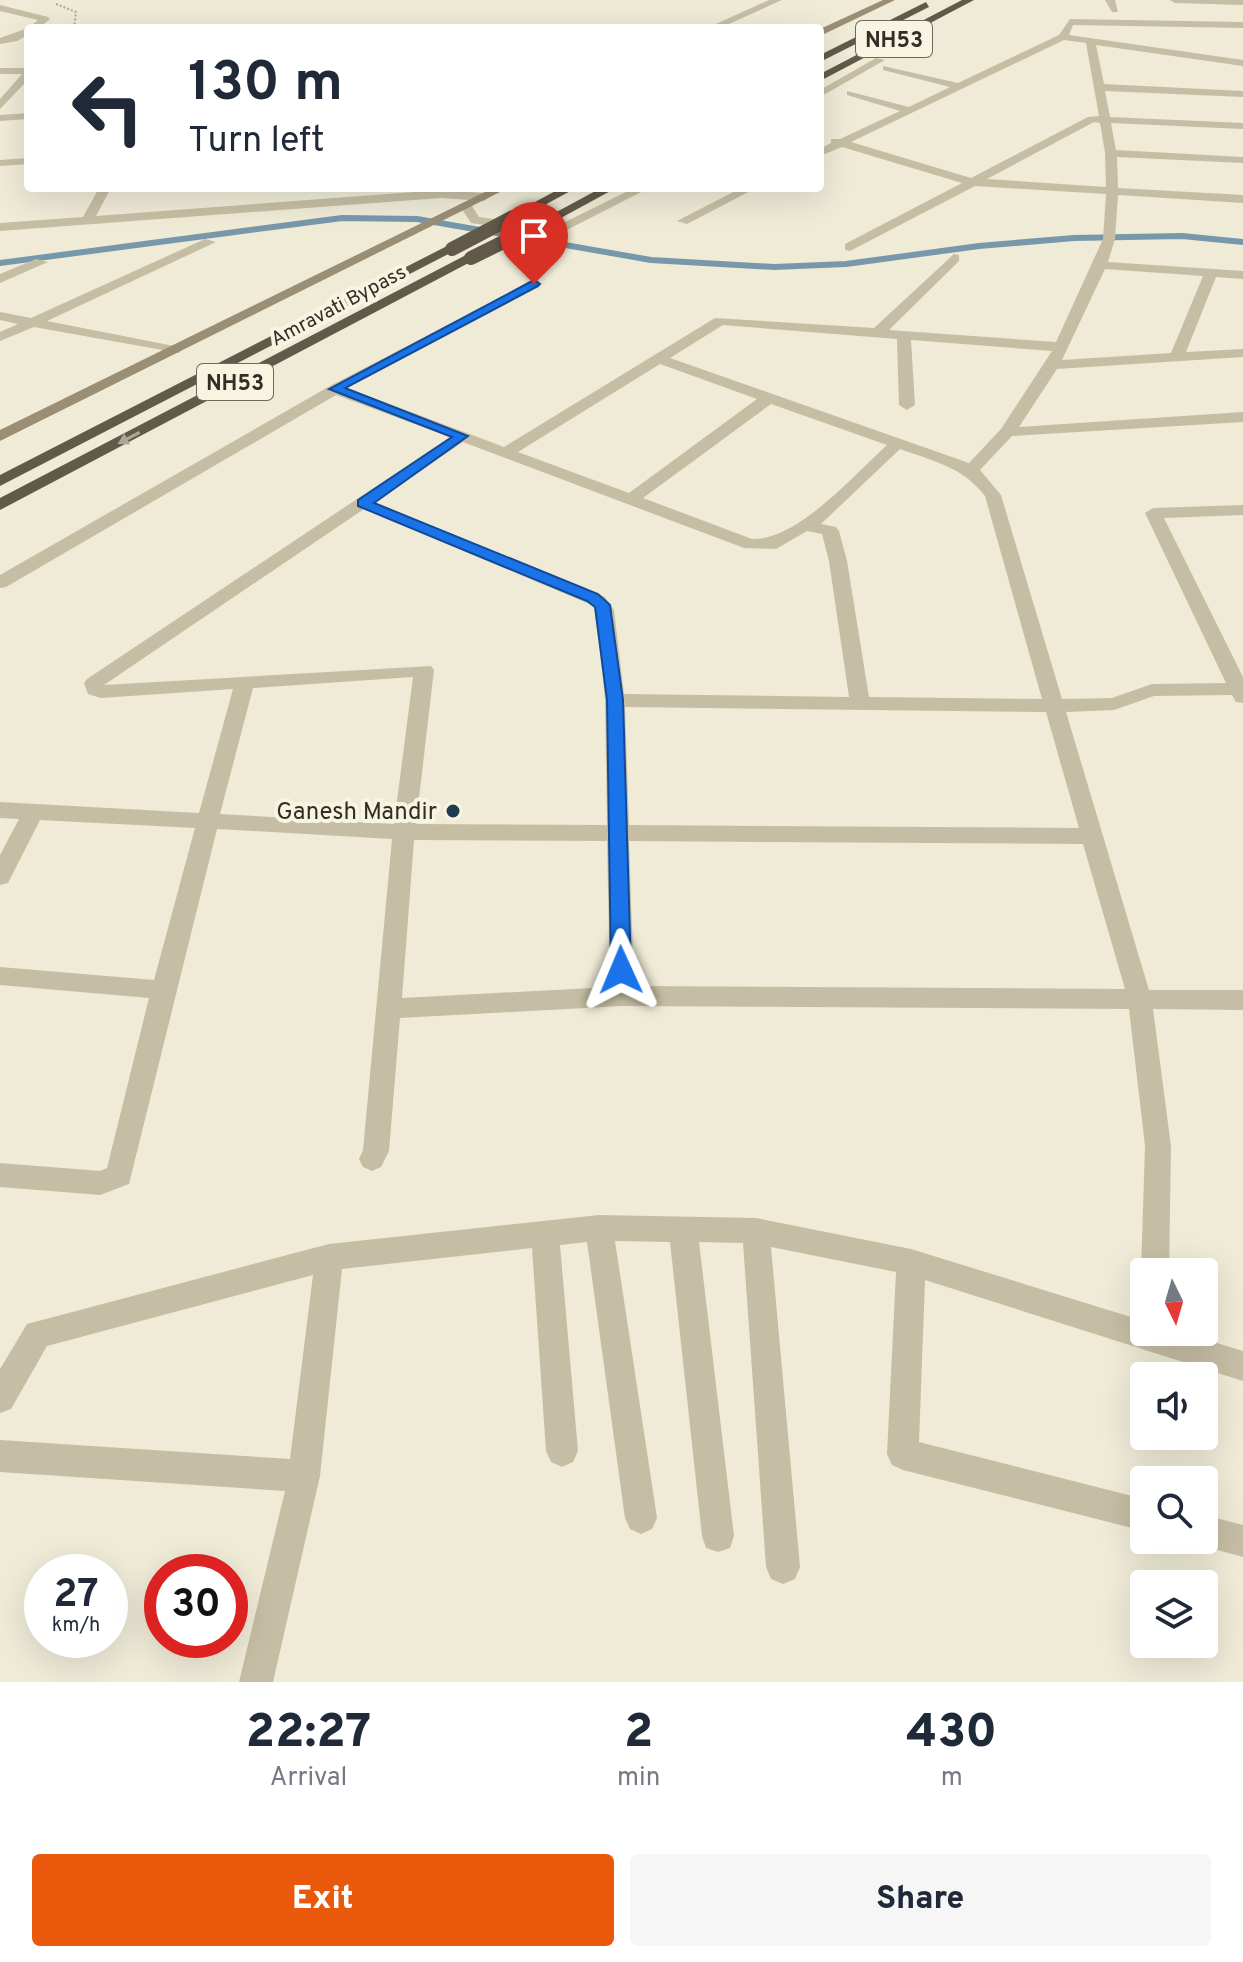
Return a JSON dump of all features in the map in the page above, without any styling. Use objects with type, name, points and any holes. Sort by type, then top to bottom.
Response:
[{"type":"highway","name":"NH53","points":[[824,57],[936,0]]},
{"type":"highway","name":"NH53","points":[[824,76],[969,0]]},
{"type":"highway","name":"Amravati Bypass","points":[[0,481],[562,192]]},
{"type":"highway","name":"Amravati Bypass","points":[[0,505],[602,192]]},
{"type":"highway","points":[[157,401],[180,411]]},
{"type":"main road","points":[[824,31],[890,0]]},
{"type":"main road","points":[[0,436],[494,192]]},
{"type":"street","points":[[721,24],[777,0]]},
{"type":"street","points":[[1110,0],[1115,10]]},
{"type":"street","points":[[1175,0],[1243,2]]},
{"type":"street","points":[[0,8],[45,19],[38,24]]},
{"type":"street","points":[[1063,37],[1070,22],[1243,25]]},
{"type":"street","points":[[0,41],[12,40],[24,33]]},
{"type":"street","points":[[824,151],[1063,37],[1243,63]]},
{"type":"street","points":[[971,470],[1007,432],[1052,365],[1100,265],[1109,233],[1111,153],[1091,42]]},
{"type":"street","points":[[824,92],[883,64],[958,86]]},
{"type":"street","points":[[0,71],[24,73]]},
{"type":"street","points":[[0,106],[24,78]]},
{"type":"street","points":[[1097,87],[1243,94]]},
{"type":"street","points":[[851,93],[909,110]]},
{"type":"street","points":[[0,118],[24,116]]},
{"type":"street","points":[[850,247],[1092,119],[1105,117],[1243,126]]},
{"type":"street","points":[[824,138],[972,182],[1243,199]]},
{"type":"street","points":[[1111,153],[1243,160]]},
{"type":"street","points":[[0,178],[5,163]]},
{"type":"street","points":[[88,220],[103,192]]},
{"type":"street","points":[[321,203],[324,192]]},
{"type":"street","points":[[0,227],[213,205],[321,203],[431,192]]},
{"type":"street","points":[[448,192],[484,197]]},
{"type":"street","points":[[466,206],[475,220],[553,232],[635,192]]},
{"type":"street","points":[[683,221],[742,192]]},
{"type":"street","points":[[0,337],[210,242]]},
{"type":"street","points":[[877,333],[954,258]]},
{"type":"street","points":[[0,279],[41,262]]},
{"type":"street","points":[[1100,265],[1243,275]]},
{"type":"street","points":[[1177,356],[1211,273]]},
{"type":"street","points":[[0,583],[335,389],[534,284]]},
{"type":"street","points":[[0,316],[174,350]]},
{"type":"street","points":[[507,452],[720,321],[1060,347]]},
{"type":"street","points":[[904,335],[907,405]]},
{"type":"street","points":[[1052,365],[1243,353]]},
{"type":"street","points":[[658,359],[971,470],[993,495],[1140,1001],[1158,1146],[1155,1258]]},
{"type":"street","points":[[335,389],[757,546],[770,545],[802,526],[832,534],[860,701]]},
{"type":"street","points":[[633,498],[770,397]]},
{"type":"street","points":[[1007,432],[1243,417]]},
{"type":"street","points":[[372,1159],[376,1151],[404,832],[424,670],[101,692],[94,687],[96,680],[462,436]]},
{"type":"street","points":[[808,526],[899,442]]},
{"type":"street","points":[[363,503],[599,601],[605,610],[615,700],[622,996]]},
{"type":"street","points":[[615,700],[1056,706],[1114,704],[1152,690],[1241,693],[1153,513],[1243,510]]},
{"type":"street","points":[[0,1175],[100,1183],[119,1176],[163,990],[245,681]]},
{"type":"street","points":[[0,810],[404,832],[1091,836]]},
{"type":"street","points":[[0,877],[33,812]]},
{"type":"street","points":[[0,976],[163,990]]},
{"type":"street","points":[[388,1009],[622,996],[1243,1000]]},
{"type":"street","points":[[599,1228],[641,1518]]},
{"type":"street","points":[[0,1398],[37,1334],[329,1257],[599,1228],[756,1231],[911,1262],[1130,1327]]},
{"type":"street","points":[[683,1229],[718,1536]]},
{"type":"street","points":[[756,1231],[783,1567]]},
{"type":"street","points":[[545,1234],[562,1451]]},
{"type":"street","points":[[256,1682],[304,1476],[329,1257]]},
{"type":"street","points":[[911,1262],[903,1454],[1130,1511]]},
{"type":"street","points":[[1187,1346],[1243,1366]]},
{"type":"street","points":[[0,1456],[304,1476]]},
{"type":"street","points":[[1218,1535],[1243,1541]]},
{"type":"path","points":[[54,4],[76,12],[74,24]]},
{"type":"waterway","points":[[0,263],[342,218],[417,219],[651,260],[774,267],[846,264],[979,246],[1074,238],[1182,236],[1243,242]]},
{"type":"place","name":"Ganesh Mandir","points":[[453,811]]},
{"type":"route","points":[[534,284],[335,389],[462,436],[363,503],[593,597],[603,605],[615,700],[621,970]]}]
